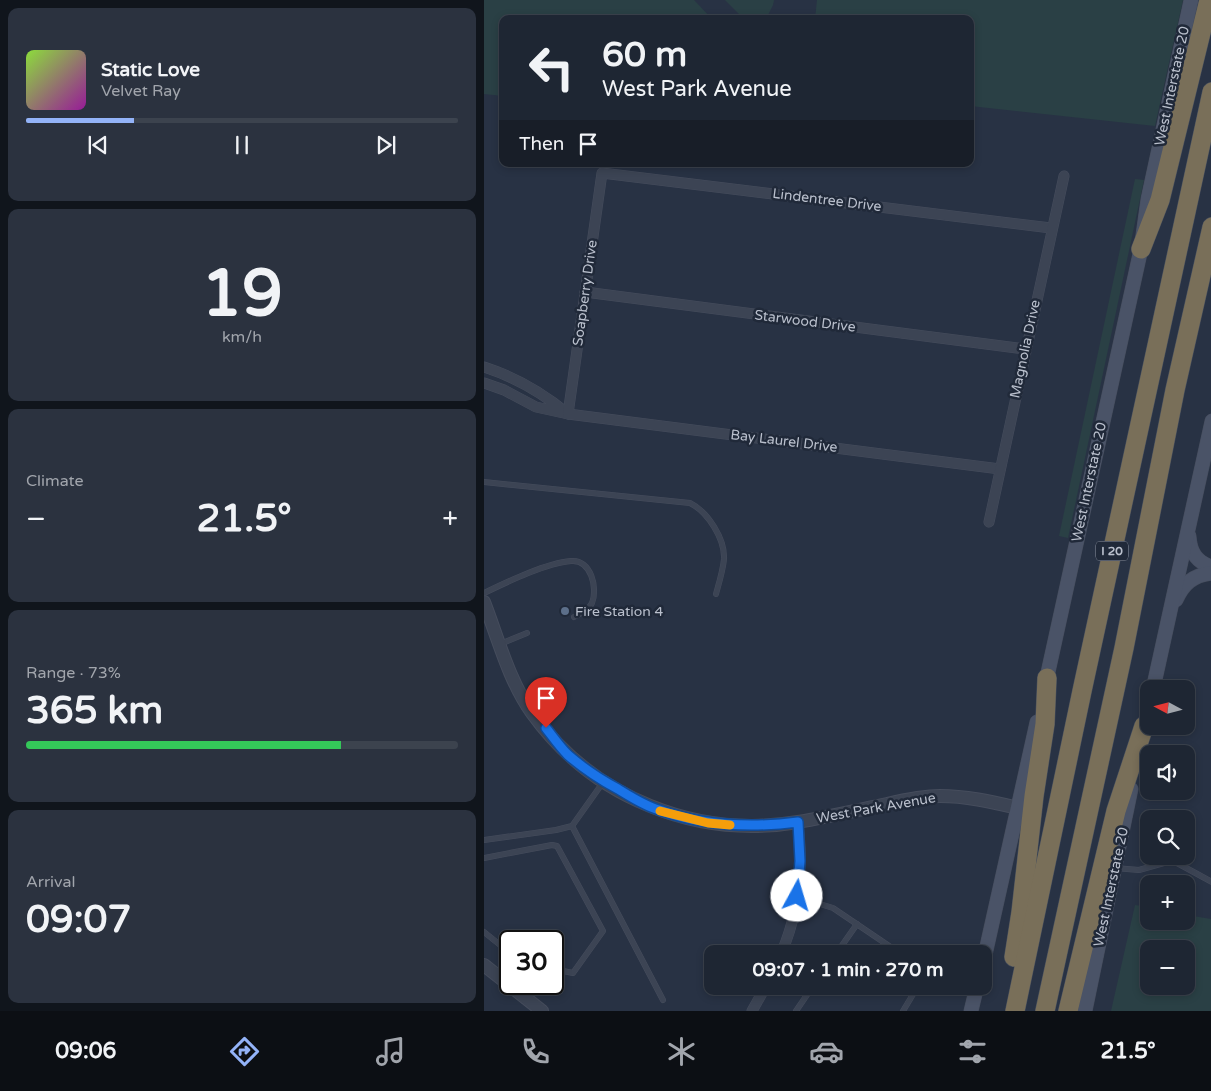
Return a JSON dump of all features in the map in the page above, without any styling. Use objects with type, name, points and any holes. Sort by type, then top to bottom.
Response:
[{"type":"highway","points":[[1141,249],[1160,200],[1209,0]]},
{"type":"highway","name":"I 20","points":[[1015,1011],[1211,92]]},
{"type":"highway","name":"I 20","points":[[1044,1011],[1124,648],[1175,390],[1211,227]]},
{"type":"highway","points":[[1005,1011],[1021,912],[1034,796],[1045,724],[1047,678]]},
{"type":"highway","points":[[1068,1011],[1116,810],[1141,735]]},
{"type":"main road","name":"West Interstate 20","points":[[987,945],[1141,249],[1148,199],[1191,0]]},
{"type":"main road","points":[[1154,680],[1211,421]]},
{"type":"main road","points":[[1189,520],[1190,549],[1196,558],[1211,568]]},
{"type":"main road","points":[[1168,617],[1180,590],[1187,582],[1193,577],[1211,573]]},
{"type":"main road","name":"West Interstate 20","points":[[1085,1011],[1142,735]]},
{"type":"main road","points":[[971,1011],[975,995]]},
{"type":"street","name":"Lindentree Drive","points":[[602,172],[1051,228]]},
{"type":"street","name":"Soapberry Drive","points":[[568,414],[602,172]]},
{"type":"street","name":"Magnolia Drive","points":[[989,522],[1051,228],[1064,176]]},
{"type":"street","name":"Starwood Drive","points":[[585,292],[1025,349]]},
{"type":"street","points":[[484,366],[548,396],[568,414]]},
{"type":"street","name":"Bay Laurel Drive","points":[[484,384],[504,390],[536,407],[568,414],[1000,469]]},
{"type":"street","name":"West Park Avenue","points":[[484,602],[523,699],[532,713],[568,754],[604,782],[657,810],[692,819],[741,826],[770,826],[938,796],[977,798],[1018,808]]},
{"type":"street","points":[[784,945],[797,896],[800,861],[798,822]]},
{"type":"street","points":[[484,965],[542,1011]]},
{"type":"street","points":[[754,1011],[762,995]]},
{"type":"lane","points":[[504,390],[510,377]]},
{"type":"lane","points":[[484,482],[690,503],[699,507],[721,542],[724,560],[716,594]]},
{"type":"lane","points":[[484,593],[556,564],[574,560],[584,564],[590,571],[593,584],[592,602],[587,610],[574,617]]},
{"type":"lane","points":[[500,644],[527,633]]},
{"type":"lane","points":[[484,840],[572,826],[604,782]]},
{"type":"lane","points":[[572,826],[663,1000]]},
{"type":"lane","points":[[484,858],[552,845],[557,846],[604,931],[573,973],[564,971]]},
{"type":"lane","points":[[1114,868],[1139,870],[1171,861],[1211,882]]},
{"type":"lane","points":[[797,896],[833,908],[888,945]]},
{"type":"lane","points":[[842,945],[857,924]]},
{"type":"lane","points":[[484,932],[499,944]]},
{"type":"lane","points":[[796,1011],[807,995]]},
{"type":"lane","points":[[903,1011],[913,995]]},
{"type":"green space","points":[[484,0],[694,0],[708,15],[499,15],[499,96],[484,94]]},
{"type":"green space","points":[[725,0],[774,0],[768,15],[740,15]]},
{"type":"green space","points":[[817,0],[1183,0],[1155,126],[974,106],[974,15],[815,15]]},
{"type":"green space","points":[[1135,179],[1144,180],[1068,538],[1059,536]]},
{"type":"green space","points":[[1135,905],[1140,906],[1140,930],[1195,930],[1195,916],[1211,919],[1211,1011],[1111,1011]]},
{"type":"slow traffic","points":[[660,811],[708,823],[730,825]]},
{"type":"place","name":"Fire Station 4","points":[[565,611]]},
{"type":"route","points":[[546,728],[568,754],[586,769],[604,782],[657,810],[708,823],[741,826],[770,826],[798,822],[800,861],[797,896]]}]
